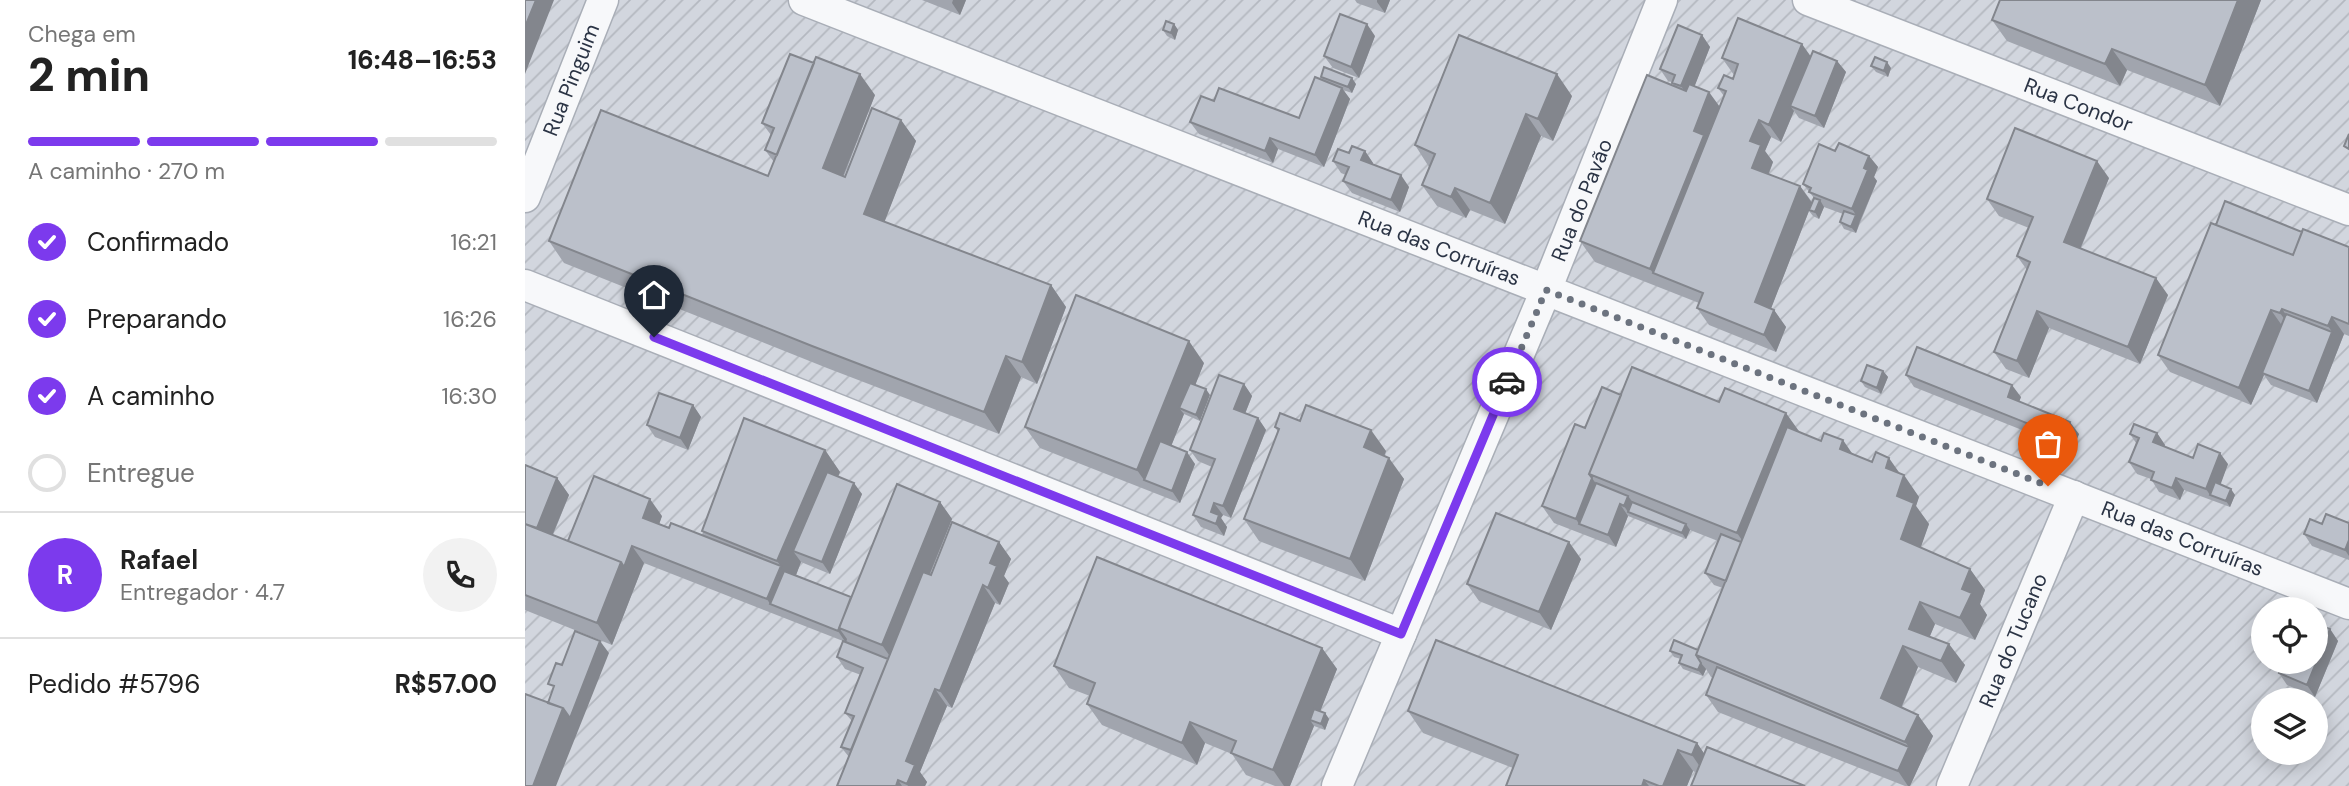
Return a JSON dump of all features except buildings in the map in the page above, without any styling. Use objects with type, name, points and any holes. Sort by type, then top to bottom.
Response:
[{"type":"street","name":"Rua Pinguim","points":[[525,197],[603,0]]},
{"type":"street","name":"Rua das Corruíras","points":[[804,0],[2349,604]]},
{"type":"street","name":"Rua do Pavão","points":[[1337,786],[1546,290],[1662,0]]},
{"type":"street","name":"Rua Condor","points":[[1808,0],[2349,210]]},
{"type":"street","points":[[525,285],[1401,634]]},
{"type":"street","name":"Rua do Tucano","points":[[1952,786],[2074,496]]},
{"type":"shaded area","points":[[525,0],[2349,0],[2349,786],[525,786]]},
{"type":"way so far","points":[[1507,382],[1546,290],[2048,486]]},
{"type":"route","points":[[654,337],[1401,634],[1507,382]]}]
